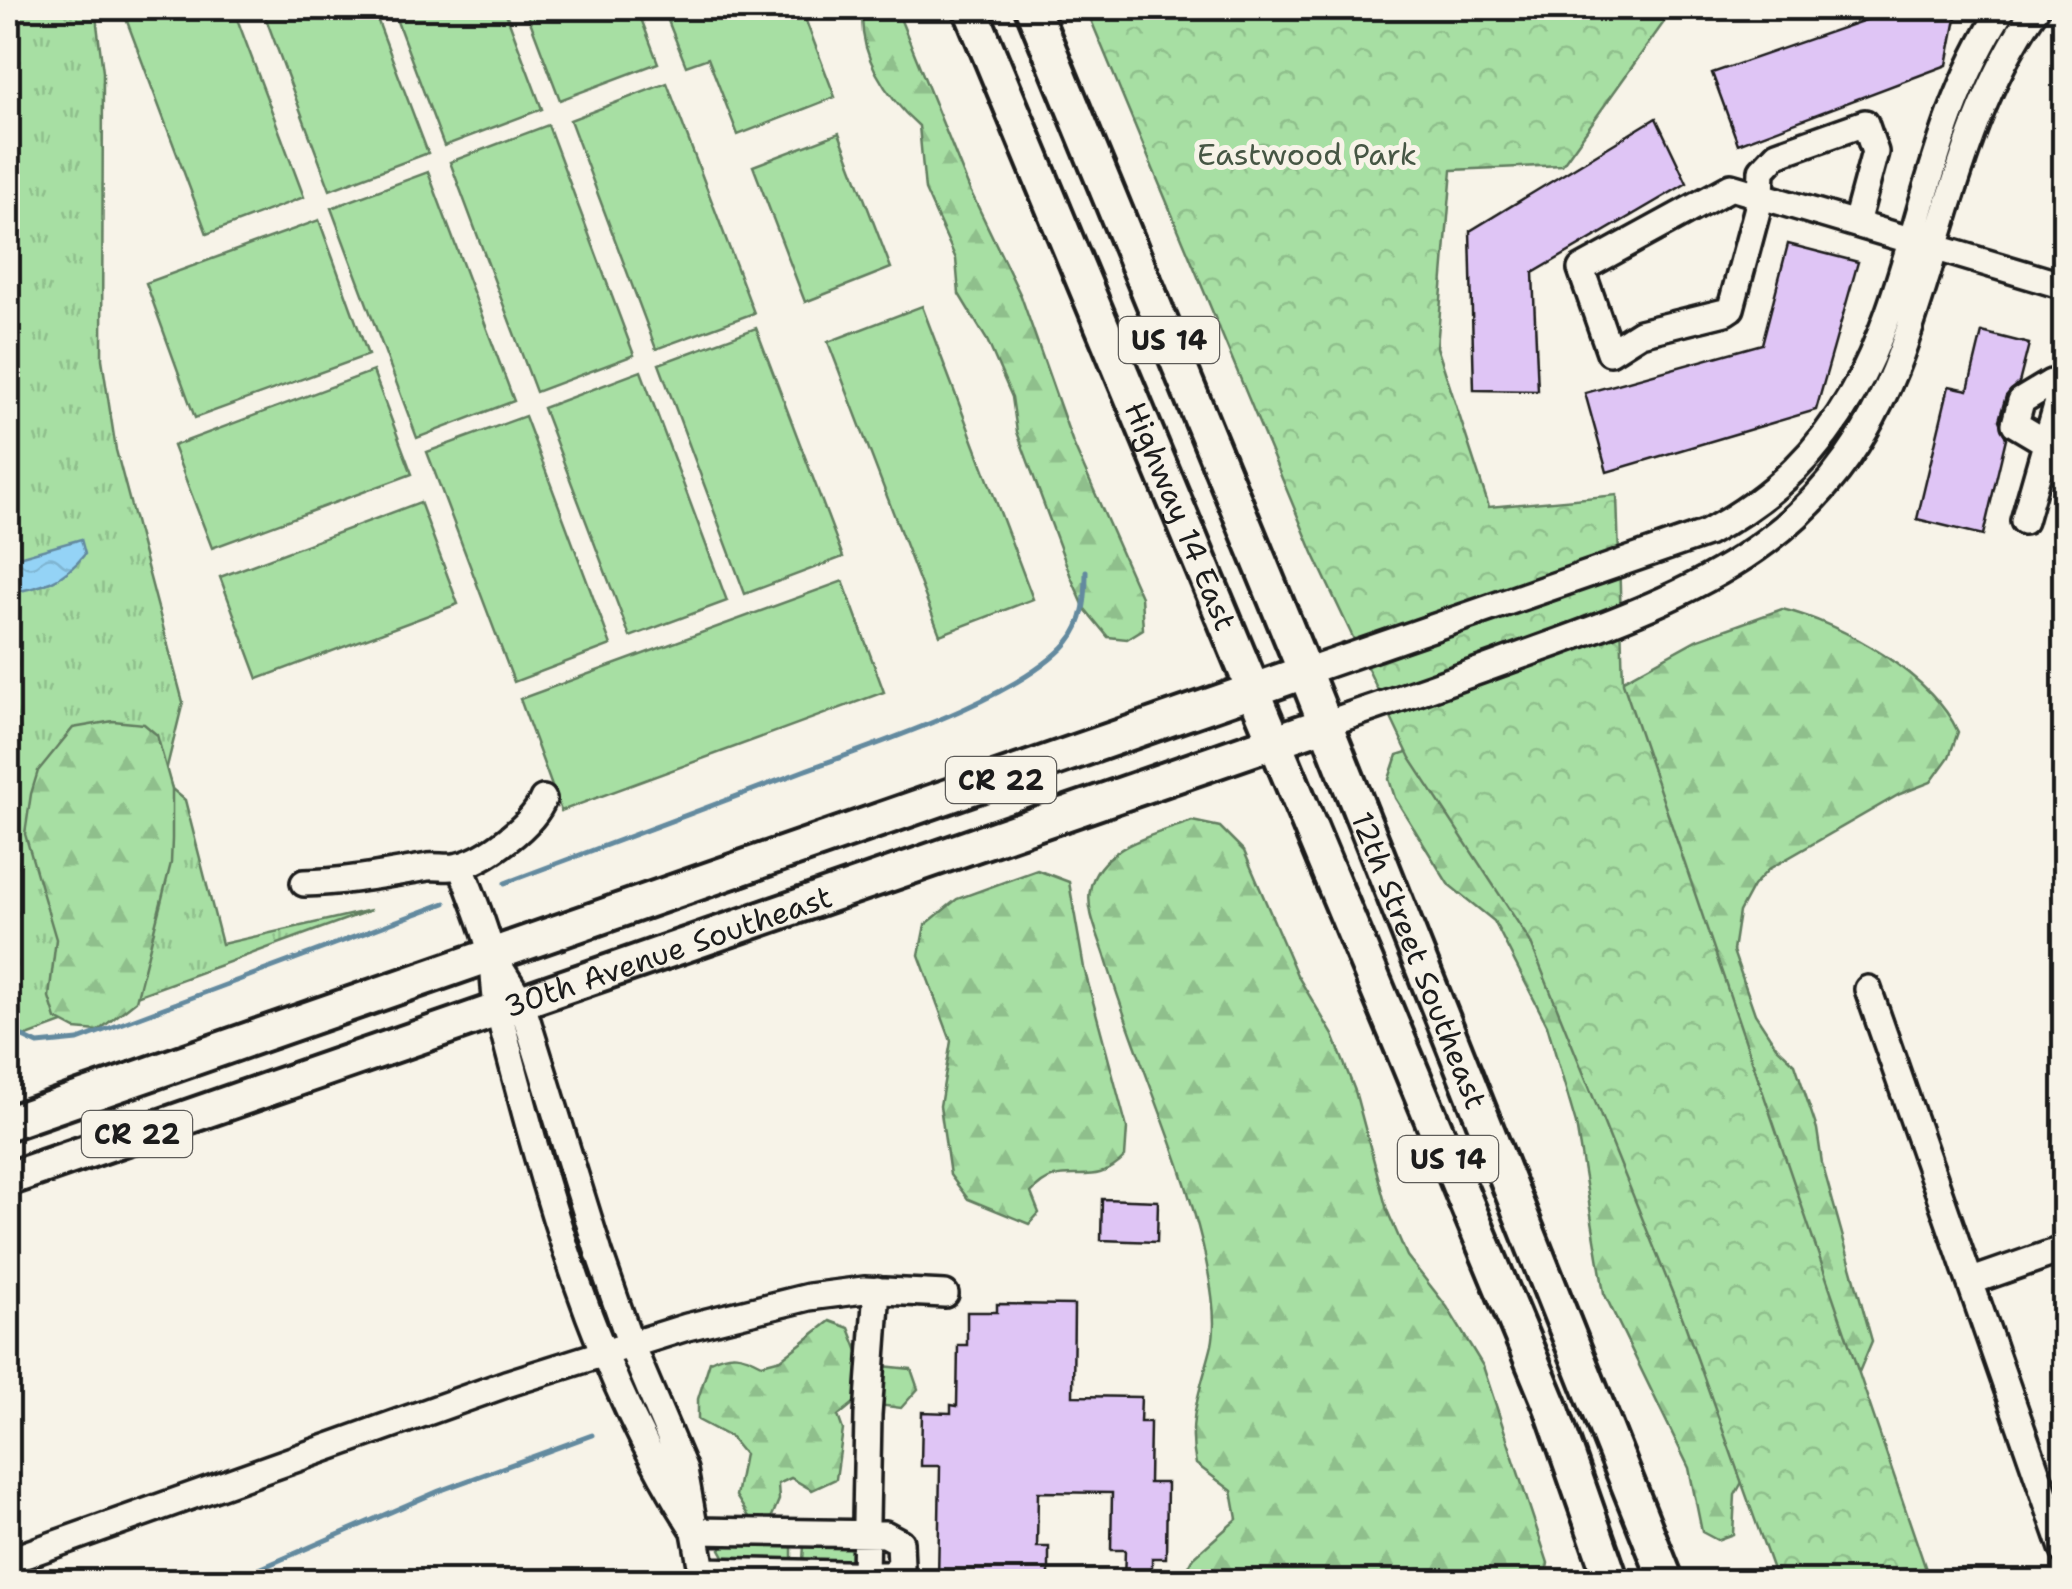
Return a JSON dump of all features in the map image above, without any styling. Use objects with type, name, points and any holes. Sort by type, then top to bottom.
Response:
[{"type":"main road","name":"Highway 14 East","points":[[970,8],[1253,692]]},
{"type":"main road","name":"Highway 14 East","points":[[1032,8],[1305,672]]},
{"type":"main road","name":"30th Avenue Southeast","points":[[8,1123],[1305,672]]},
{"type":"main road","name":"12th Street Southeast","points":[[1305,672],[1666,1582]]},
{"type":"main road","name":"12th Street Southeast","points":[[1253,692],[1551,1407],[1612,1582]]},
{"type":"main road","name":"30th Avenue Southeast","points":[[8,1179],[1325,724]]},
{"type":"street","points":[[1325,724],[1656,605],[1728,569],[1768,542],[1825,488],[1863,436],[1898,363],[1958,96],[2003,8]]},
{"type":"street","points":[[1305,672],[1707,533],[1757,503],[1812,456],[1838,422],[1881,337],[1924,244],[1990,81],[2036,8]]},
{"type":"street","points":[[1856,224],[1875,152],[1865,123],[1777,154],[1762,170],[1761,196],[1731,308],[1640,333],[1610,352],[1582,269],[1730,187],[1761,196],[1856,224],[1924,244],[2064,286]]},
{"type":"street","points":[[2024,521],[2047,443],[2064,384],[2051,383],[2021,401],[2016,424],[2047,443]]},
{"type":"street","points":[[304,883],[366,880],[432,866],[461,866],[518,832],[532,820],[542,799]]},
{"type":"street","points":[[461,866],[631,1344],[684,1470],[703,1576],[896,1572],[904,1554],[900,1542],[891,1536],[695,1531]]},
{"type":"street","points":[[1868,988],[2064,1551]]},
{"type":"street","points":[[509,1005],[547,1184],[603,1354],[646,1451],[695,1531]]},
{"type":"street","points":[[1972,1281],[2064,1249]]},
{"type":"street","points":[[865,1575],[877,1290]]},
{"type":"street","points":[[8,1560],[506,1384],[631,1344],[809,1297],[877,1290],[945,1294]]},
{"type":"green space","points":[[8,8],[95,8],[103,72],[102,359],[116,450],[183,702],[166,771],[172,789],[185,800],[222,944],[371,910],[8,1043]]},
{"type":"green space","points":[[122,8],[233,8],[304,197],[207,234]]},
{"type":"green space","points":[[262,8],[373,8],[428,153],[330,190]]},
{"type":"green space","points":[[392,8],[504,8],[542,109],[444,146]]},
{"type":"green space","points":[[525,8],[637,8],[658,63],[560,100]]},
{"type":"green space","points":[[663,8],[801,8],[835,97],[738,135],[708,58],[686,66]]},
{"type":"green space","points":[[863,8],[896,8],[969,188],[1021,296],[1073,443],[1141,597],[1143,629],[1127,639],[1108,637],[1085,609],[1071,577],[1017,432],[1012,397],[987,340],[959,294],[956,259],[925,190],[919,126],[895,102],[876,73],[865,41]]},
{"type":"green space","name":"Eastwood Park","points":[[1086,8],[1674,8],[1562,165],[1452,170],[1437,347],[1489,507],[1617,495],[1623,683],[1930,1581],[1777,1581],[1683,1319],[1530,941],[1410,758],[1313,553]]},
{"type":"green space","points":[[667,83],[754,313],[656,349],[570,120]]},
{"type":"green space","points":[[548,125],[634,355],[536,392],[450,162]]},
{"type":"green space","points":[[839,133],[891,268],[805,302],[753,166]]},
{"type":"green space","points":[[428,172],[514,401],[417,438],[331,208]]},
{"type":"green space","points":[[319,220],[368,355],[195,418],[146,283]]},
{"type":"green space","points":[[922,306],[1033,599],[940,635],[828,342]]},
{"type":"green space","points":[[756,328],[843,557],[745,594],[659,364]]},
{"type":"green space","points":[[373,371],[412,474],[212,548],[173,446]]},
{"type":"green space","points":[[641,371],[727,601],[630,637],[543,408]]},
{"type":"green space","points":[[525,416],[611,645],[514,682],[427,452]]},
{"type":"green space","points":[[420,502],[458,604],[258,679],[220,577]]},
{"type":"green space","points":[[843,581],[884,692],[561,811],[520,699]]},
{"type":"green space","points":[[1782,609],[1831,626],[1883,654],[1928,691],[1958,732],[1949,757],[1931,782],[1900,794],[1769,869],[1753,886],[1739,912],[1733,951],[1755,1014],[1776,1046],[1795,1064],[1817,1129],[1822,1163],[1872,1341],[1847,1401],[1747,1473],[1735,1495],[1733,1534],[1717,1540],[1702,1532],[1689,1468],[1604,1293],[1576,1124],[1547,1025],[1494,921],[1448,884],[1395,798],[1389,779],[1397,755],[1605,690],[1696,640]]},
{"type":"green space","points":[[113,721],[144,724],[157,735],[172,789],[171,863],[136,1001],[98,1031],[75,1029],[56,1019],[49,997],[56,939],[25,834],[38,771],[73,728]]},
{"type":"green space","points":[[1192,821],[1220,827],[1244,851],[1297,975],[1333,1035],[1355,1091],[1387,1210],[1407,1256],[1447,1307],[1483,1366],[1548,1563],[1545,1581],[1181,1581],[1194,1557],[1237,1519],[1232,1491],[1196,1464],[1193,1448],[1196,1403],[1214,1334],[1212,1295],[1193,1209],[1117,993],[1089,898],[1095,875],[1117,852]]},
{"type":"green space","points":[[1037,870],[1069,882],[1084,968],[1127,1128],[1125,1157],[1112,1168],[1088,1175],[1054,1177],[1031,1193],[1039,1213],[1029,1224],[968,1199],[950,1175],[940,1106],[951,1041],[919,955],[925,925],[957,899]]},
{"type":"green space","points":[[830,1321],[849,1328],[863,1364],[911,1369],[918,1389],[901,1408],[855,1402],[838,1416],[843,1430],[836,1479],[812,1490],[791,1478],[778,1484],[779,1500],[770,1521],[751,1520],[736,1496],[744,1454],[730,1437],[698,1420],[698,1399],[710,1361],[730,1355],[762,1364],[781,1359]]},
{"type":"green space","points":[[727,1543],[792,1544],[792,1561],[725,1558],[720,1549]]},
{"type":"green space","points":[[804,1545],[848,1546],[855,1554],[849,1563],[803,1561]]},
{"type":"water","points":[[8,63],[12,66],[18,104],[8,166]]},
{"type":"water","points":[[81,539],[85,554],[69,571],[41,586],[8,593],[8,560]]},
{"type":"building","points":[[1882,8],[1958,8],[1947,65],[1738,144],[1712,73],[1880,15]]},
{"type":"building","points":[[1656,118],[1687,183],[1533,273],[1538,391],[1474,390],[1470,231]]},
{"type":"building","points":[[1788,244],[1858,262],[1816,410],[1607,472],[1585,393],[1762,344]]},
{"type":"building","points":[[1982,332],[2029,344],[2019,383],[2006,396],[1999,420],[2006,438],[1983,535],[1917,519],[1949,386],[1968,390]]},
{"type":"building","points":[[1102,1199],[1158,1201],[1157,1242],[1101,1240]]},
{"type":"building","points":[[997,1304],[1074,1305],[1073,1396],[1141,1397],[1140,1422],[1150,1422],[1149,1483],[1167,1483],[1166,1558],[1152,1558],[1152,1582],[1124,1582],[1125,1550],[1111,1550],[1112,1493],[1038,1492],[1037,1547],[1049,1547],[1049,1582],[938,1582],[940,1466],[921,1466],[922,1412],[951,1413],[951,1405],[957,1406],[958,1345],[967,1345],[967,1312],[997,1312]]},
{"type":"waterway","points":[[505,883],[905,734],[982,701],[1046,663],[1068,642],[1083,608],[1086,571]]},
{"type":"waterway","points":[[8,1030],[38,1044],[78,1040],[445,903]]},
{"type":"waterway","points":[[257,1570],[439,1491],[592,1435]]}]
